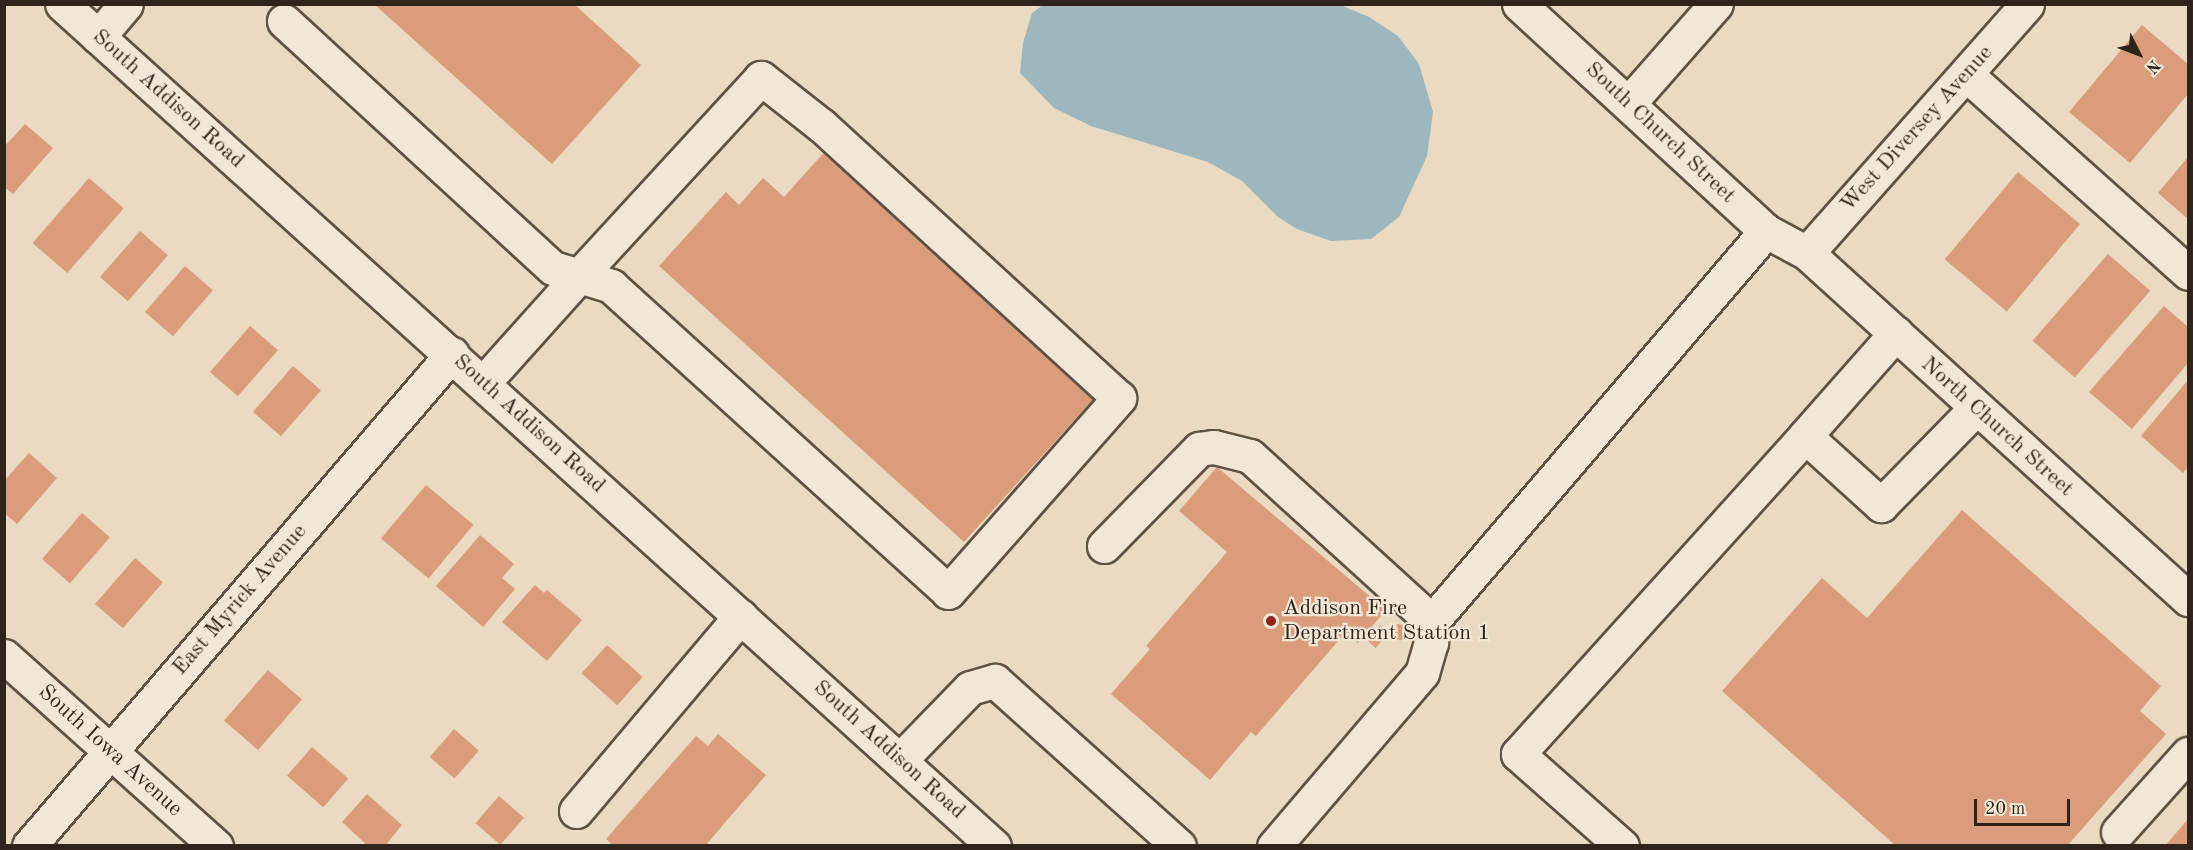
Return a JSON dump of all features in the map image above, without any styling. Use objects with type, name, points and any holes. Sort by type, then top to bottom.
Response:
[{"type":"street","name":"South Addison Road","points":[[62,4],[994,846]]},
{"type":"street","points":[[98,37],[126,4]]},
{"type":"street","name":"South Church Street","points":[[1519,4],[1766,231],[1807,253]]},
{"type":"street","points":[[1628,104],[1716,4]]},
{"type":"street","name":"West Diversey Avenue","points":[[1807,253],[1899,146],[1968,75],[2027,4]]},
{"type":"street","points":[[285,21],[553,267],[579,276],[610,286],[948,592],[1119,398],[822,126],[761,78],[579,276],[483,383]]},
{"type":"street","points":[[1968,75],[2188,273]]},
{"type":"street","points":[[1428,626],[1766,231]]},
{"type":"street","name":"North Church Street","points":[[1807,253],[2188,599]]},
{"type":"street","points":[[1622,846],[1518,754],[1896,333]]},
{"type":"street","name":"East Myrick Avenue","points":[[29,846],[452,354]]},
{"type":"street","points":[[1805,436],[1881,506],[1976,408]]},
{"type":"street","points":[[1104,546],[1199,449],[1214,447],[1250,456],[1411,599],[1425,615],[1431,642],[1422,672],[1274,846]]},
{"type":"street","points":[[576,811],[741,616]]},
{"type":"street","name":"South Iowa Avenue","points":[[4,656],[216,846]]},
{"type":"street","points":[[900,760],[970,688],[995,681],[1179,846]]},
{"type":"street","points":[[2118,832],[2188,754]]},
{"type":"water","points":[[1338,4],[1369,17],[1398,36],[1419,64],[1433,112],[1427,156],[1399,217],[1371,239],[1331,241],[1297,229],[1278,217],[1242,181],[1208,162],[1091,126],[1054,108],[1020,73],[1023,43],[1032,13],[1043,5]]},
{"type":"building","points":[[374,4],[574,4],[641,65],[552,164]]},
{"type":"building","points":[[2142,25],[2188,64],[2188,94],[2130,163],[2069,112]]},
{"type":"building","points":[[25,124],[53,148],[13,194],[4,187],[4,147]]},
{"type":"building","points":[[828,148],[1099,393],[964,542],[659,266],[726,192],[739,205],[763,178],[784,197]]},
{"type":"building","points":[[2188,157],[2188,219],[2158,193]]},
{"type":"building","points":[[2018,172],[2080,224],[2007,311],[1945,259]]},
{"type":"building","points":[[89,178],[124,208],[67,273],[33,243]]},
{"type":"building","points":[[140,231],[168,255],[128,301],[100,277]]},
{"type":"building","points":[[2108,254],[2150,291],[2075,378],[2033,341]]},
{"type":"building","points":[[185,266],[213,290],[173,336],[145,312]]},
{"type":"building","points":[[2164,306],[2188,327],[2188,363],[2132,429],[2089,392]]},
{"type":"building","points":[[250,326],[278,350],[238,396],[210,372]]},
{"type":"building","points":[[293,366],[321,390],[281,436],[253,412]]},
{"type":"building","points":[[2188,380],[2188,467],[2183,473],[2141,436]]},
{"type":"building","points":[[29,453],[57,478],[17,524],[4,513],[4,481]]},
{"type":"building","name":"Addison Fire Department Station 1","points":[[1217,467],[1386,610],[1358,643],[1345,633],[1256,736],[1251,732],[1210,780],[1111,694],[1150,649],[1146,646],[1227,552],[1179,511]]},
{"type":"building","points":[[426,485],[473,525],[428,578],[381,539]]},
{"type":"building","points":[[1962,510],[2161,686],[2140,711],[2166,734],[2067,846],[1896,846],[1722,691],[1822,578],[1867,618]]},
{"type":"building","points":[[82,513],[110,537],[70,583],[42,559]]},
{"type":"building","points":[[480,535],[514,564],[502,578],[515,589],[483,627],[436,586]]},
{"type":"building","points":[[135,558],[163,582],[123,628],[95,604]]},
{"type":"building","points":[[535,585],[544,593],[547,590],[582,620],[547,661],[502,622]]},
{"type":"building","points":[[1397,624],[1408,626],[1405,641],[1394,639]]},
{"type":"building","points":[[1380,625],[1389,633],[1376,648],[1367,640]]},
{"type":"building","points":[[607,645],[643,677],[617,705],[582,673]]},
{"type":"building","points":[[268,670],[302,700],[258,750],[224,721]]},
{"type":"building","points":[[454,729],[479,751],[455,779],[430,757]]},
{"type":"building","points":[[718,734],[766,775],[705,846],[614,846],[606,839],[696,736],[708,746]]},
{"type":"building","points":[[312,747],[348,778],[323,807],[287,776]]},
{"type":"building","points":[[367,794],[402,825],[385,846],[368,846],[342,822]]},
{"type":"building","points":[[499,796],[524,818],[500,845],[475,823]]},
{"type":"building","points":[[2188,819],[2188,846],[2165,846]]},
{"type":"place","name":"Addison Fire Department Station 1","points":[[1271,621]]}]
